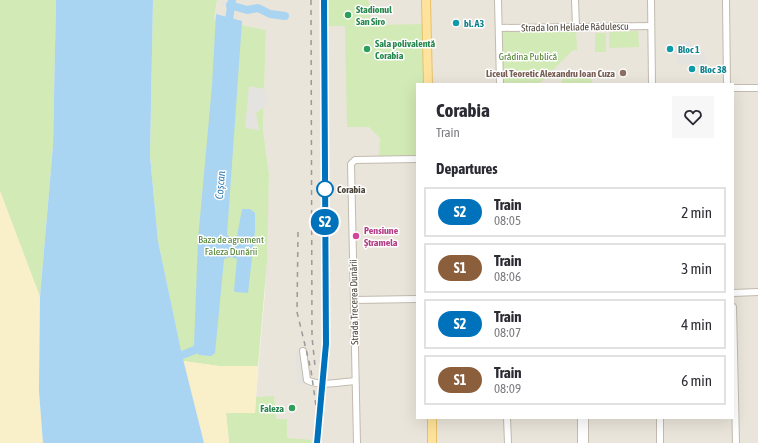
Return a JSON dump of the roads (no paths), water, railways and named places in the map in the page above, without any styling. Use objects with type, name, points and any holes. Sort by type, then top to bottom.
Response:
[{"type":"main road","points":[[426,0],[428,83]]},
{"type":"main road","points":[[432,419],[432,443]]},
{"type":"street","points":[[498,0],[500,83]]},
{"type":"street","points":[[576,0],[576,27]]},
{"type":"street","points":[[650,0],[652,83]]},
{"type":"street","points":[[726,0],[727,83]]},
{"type":"street","name":"Strada Ion Heliade Rădulescu","points":[[499,28],[651,26]]},
{"type":"street","points":[[734,88],[758,88]]},
{"type":"street","name":"Strada Trecerea Dunării","points":[[357,443],[353,161],[416,159]]},
{"type":"street","points":[[734,293],[758,292]]},
{"type":"street","points":[[355,300],[416,299]]},
{"type":"street","points":[[303,351],[307,380],[310,382],[329,383],[355,381]]},
{"type":"street","points":[[734,352],[736,443]]},
{"type":"street","points":[[507,419],[508,443]]},
{"type":"street","points":[[580,419],[581,443]]},
{"type":"street","points":[[585,419],[585,443]]},
{"type":"street","points":[[660,419],[660,443]]},
{"type":"water","points":[[56,0],[153,0],[150,156],[158,241],[182,355],[204,443],[43,443],[39,391],[40,297],[53,146]]},
{"type":"water","points":[[216,14],[242,21],[227,235],[233,238],[237,236],[242,209],[250,209],[255,213],[255,231],[248,293],[235,292],[234,290],[237,259],[230,257],[224,259],[215,353],[211,356],[199,355],[194,347],[198,240],[212,86]]},
{"type":"waterway","name":"Coșcan","points":[[228,27],[232,0]]},
{"type":"waterway","points":[[230,5],[247,10],[258,8],[270,14],[285,16]]},
{"type":"waterway","name":"Coșcan","points":[[182,355],[200,348],[204,344]]},
{"type":"railway","points":[[311,0],[312,337],[315,366]]},
{"type":"railway","points":[[317,443],[326,344],[324,0]]},
{"type":"railway","points":[[298,232],[297,312],[311,370],[316,406]]},
{"type":"train","name":"S2","points":[[317,443],[318,416],[326,344],[324,0]]},
{"type":"place","name":"Stadionul San Siro","points":[[348,15]]},
{"type":"place","name":"bl. A3","points":[[456,23]]},
{"type":"place","name":"Sala polivalentă Corabia","points":[[367,49]]},
{"type":"place","name":"Bloc 1","points":[[670,49]]},
{"type":"place","name":"Bloc 38","points":[[692,69]]},
{"type":"place","name":"Liceul Teoretic Alexandru Ioan Cuza","points":[[623,73]]},
{"type":"place","name":"Corabia","points":[[325,189]]},
{"type":"place","name":"Pensiune Ștramela","points":[[356,236]]},
{"type":"place","name":"Faleza","points":[[292,408]]},
{"type":"park label","name":"Grădina Publică","points":[[528,56]]},
{"type":"park label","name":"Baza de agrement Faleza Dunării","points":[[231,244]]}]
